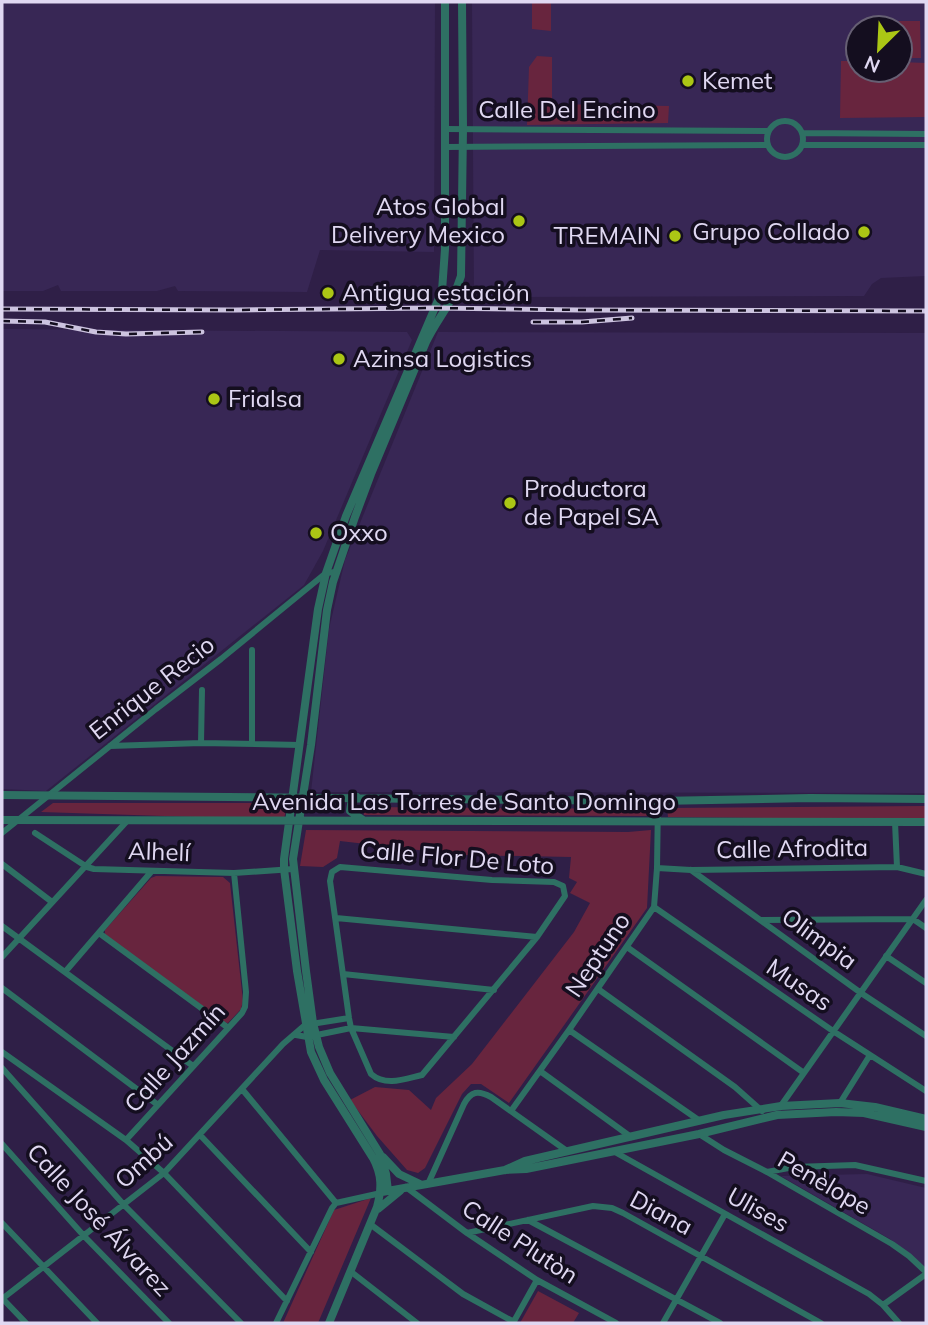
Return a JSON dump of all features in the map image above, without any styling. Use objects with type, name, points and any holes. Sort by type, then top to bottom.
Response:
[{"type":"street","points":[[425,1184],[399,1174],[380,1154],[312,1036],[289,869],[289,821],[318,609],[345,516],[442,291],[445,249],[445,2]]},
{"type":"street","points":[[289,869],[303,797],[330,573],[426,342],[451,303],[461,276],[462,2]]},
{"type":"street","points":[[786,121],[796,124],[803,133],[803,145],[790,157],[780,157],[772,153],[767,145],[768,131],[775,123],[786,121]]},
{"type":"street","name":"Calle Del Encino","points":[[445,129],[768,131]]},
{"type":"street","name":"Calle Del Encino","points":[[688,145],[689,131]]},
{"type":"street","points":[[803,133],[926,134]]},
{"type":"street","name":"Calle Del Encino","points":[[445,147],[767,145]]},
{"type":"street","points":[[803,145],[926,145]]},
{"type":"street","points":[[445,249],[462,249]]},
{"type":"street","name":"Enrique Recio","points":[[2,833],[330,573]]},
{"type":"street","points":[[252,650],[252,743]]},
{"type":"street","points":[[201,743],[202,690]]},
{"type":"street","points":[[109,746],[201,743],[300,745]]},
{"type":"street","name":"Avenida Las Torres de Santo Domingo","points":[[2,795],[658,801],[926,799]]},
{"type":"street","points":[[357,797],[351,804],[350,811],[363,820]]},
{"type":"street","name":"Neptuno","points":[[510,1111],[654,907],[658,801]]},
{"type":"street","name":"Avenida Las Torres de Santo Domingo","points":[[2,820],[926,822]]},
{"type":"street","points":[[2,957],[128,820]]},
{"type":"street","points":[[895,822],[897,867]]},
{"type":"street","name":"Alhelí","points":[[35,832],[87,867],[99,869],[234,873],[289,869]]},
{"type":"street","points":[[2,864],[52,902]]},
{"type":"street","name":"Calle Flor De Loto","points":[[335,918],[330,881],[333,870],[344,867],[560,884],[565,889],[565,896],[537,937]]},
{"type":"street","name":"Calle Afrodita","points":[[657,868],[691,870],[897,867],[926,874]]},
{"type":"street","name":"Olimpia","points":[[691,870],[861,993],[926,1036]]},
{"type":"street","points":[[65,972],[151,872]]},
{"type":"street","name":"Calle Jazmín","points":[[126,1140],[242,1013],[246,1004],[234,873]]},
{"type":"street","points":[[773,1116],[926,900]]},
{"type":"street","name":"Musas","points":[[654,907],[833,1031],[926,1091]]},
{"type":"street","points":[[335,918],[537,937],[422,1075],[403,1081],[382,1081],[370,1074],[351,1028],[335,918]]},
{"type":"street","points":[[761,920],[913,919],[926,928]]},
{"type":"street","points":[[2,926],[193,1066]]},
{"type":"street","points":[[99,933],[227,1027]]},
{"type":"street","points":[[627,947],[804,1073]]},
{"type":"street","points":[[886,956],[926,983]]},
{"type":"street","points":[[343,974],[494,989]]},
{"type":"street","points":[[2,988],[158,1105]]},
{"type":"street","points":[[598,989],[773,1116]]},
{"type":"street","points":[[309,1024],[349,1018]]},
{"type":"street","name":"Ombú","points":[[2,1299],[164,1173],[283,1044],[309,1024]]},
{"type":"street","points":[[296,1035],[312,1036],[351,1028],[454,1037]]},
{"type":"street","points":[[569,1030],[700,1121]]},
{"type":"street","points":[[312,1036],[311,1052],[324,1080],[377,1166],[385,1188]]},
{"type":"street","points":[[2,1052],[126,1140],[164,1173],[287,1301]]},
{"type":"street","points":[[840,1103],[870,1055]]},
{"type":"street","points":[[2,1068],[124,1205],[241,1323]]},
{"type":"street","points":[[540,1071],[631,1137]]},
{"type":"street","points":[[242,1089],[336,1203]]},
{"type":"street","points":[[425,1184],[472,1093],[487,1094],[568,1152]]},
{"type":"street","points":[[505,1170],[525,1161],[700,1121],[781,1106],[840,1103],[926,1118]]},
{"type":"street","points":[[276,1323],[329,1212],[336,1203],[385,1188],[405,1188],[518,1170],[699,1134],[773,1116],[864,1113],[926,1127]]},
{"type":"street","name":"Penèlope","points":[[699,1134],[892,1244],[926,1273]]},
{"type":"street","points":[[200,1135],[311,1252]]},
{"type":"street","name":"Calle José Álvarez","points":[[2,1144],[84,1236],[169,1323]]},
{"type":"street","name":"Ulises","points":[[613,1152],[861,1290],[883,1305],[900,1323]]},
{"type":"street","points":[[331,1322],[385,1188],[380,1154]]},
{"type":"street","points":[[767,1172],[794,1167],[855,1165],[926,1181]]},
{"type":"street","points":[[376,1209],[405,1188]]},
{"type":"street","name":"Calle Plutòn","points":[[405,1188],[537,1280],[616,1323]]},
{"type":"street","name":"Diana","points":[[467,1233],[593,1206],[604,1207],[623,1213],[821,1323]]},
{"type":"street","points":[[663,1323],[725,1214]]},
{"type":"street","points":[[528,1220],[720,1323]]},
{"type":"street","points":[[2,1223],[97,1323]]},
{"type":"street","points":[[370,1224],[463,1294],[514,1323],[537,1280]]},
{"type":"street","points":[[350,1271],[417,1323]]},
{"type":"street","points":[[883,1305],[926,1273]]},
{"type":"street","points":[[2,1299],[26,1323]]},
{"type":"shaded area","points":[[2,2],[435,2],[434,252],[320,250],[307,292],[178,291],[175,286],[157,291],[61,291],[58,285],[43,291],[2,291]]},
{"type":"shaded area","points":[[472,2],[926,2],[926,276],[881,278],[872,284],[864,296],[474,297]]},
{"type":"shaded area","points":[[532,2],[551,2],[551,31],[532,29]]},
{"type":"shaded area","points":[[914,21],[920,21],[921,58],[914,58]]},
{"type":"shaded area","points":[[537,56],[552,57],[552,104],[669,106],[668,123],[527,125],[529,67]]},
{"type":"shaded area","points":[[841,61],[844,61],[844,84],[914,84],[914,63],[926,63],[926,117],[840,118]]},
{"type":"shaded area","points":[[2,329],[407,332],[412,340],[323,551],[304,585],[46,791],[2,789]]},
{"type":"shaded area","points":[[438,332],[926,333],[926,793],[311,792],[329,629],[345,560]]},
{"type":"shaded area","points":[[53,803],[287,803],[284,820],[41,812]]},
{"type":"shaded area","points":[[926,806],[926,820],[668,817],[667,808]]},
{"type":"shaded area","points":[[363,807],[649,809],[650,816],[364,815]]},
{"type":"shaded area","points":[[306,830],[651,830],[647,908],[509,1103],[481,1084],[471,1084],[462,1094],[425,1168],[418,1173],[407,1170],[350,1100],[375,1087],[409,1090],[431,1110],[436,1098],[472,1064],[574,932],[590,903],[570,893],[577,882],[569,878],[571,857],[461,855],[340,841],[337,858],[323,867],[300,866]]},
{"type":"shaded area","points":[[223,877],[230,883],[243,1001],[241,1009],[228,1023],[105,936],[105,930],[151,878]]},
{"type":"shaded area","points":[[867,1174],[926,1188],[926,1273],[890,1239],[781,1176]]},
{"type":"shaded area","points":[[371,1198],[318,1323],[283,1323],[334,1210]]},
{"type":"shaded area","points":[[538,1291],[579,1313],[573,1323],[520,1323]]},
{"type":"railway","points":[[2,309],[926,311]]},
{"type":"railway","points":[[533,322],[632,318]]},
{"type":"railway","points":[[2,321],[45,322],[96,332],[126,334],[202,332]]},
{"type":"place","name":"Kemet","points":[[688,81]]},
{"type":"place","name":"Atos Global Delivery Mexico","points":[[519,221]]},
{"type":"place","name":"Grupo Collado","points":[[864,232]]},
{"type":"place","name":"TREMAIN","points":[[675,236]]},
{"type":"place","name":"Antigua estación","points":[[328,293]]},
{"type":"place","name":"Azinsa Logistics","points":[[339,359]]},
{"type":"place","name":"Frialsa","points":[[214,399]]},
{"type":"place","name":"Productora de Papel SA","points":[[510,503]]},
{"type":"place","name":"Oxxo","points":[[316,533]]}]
